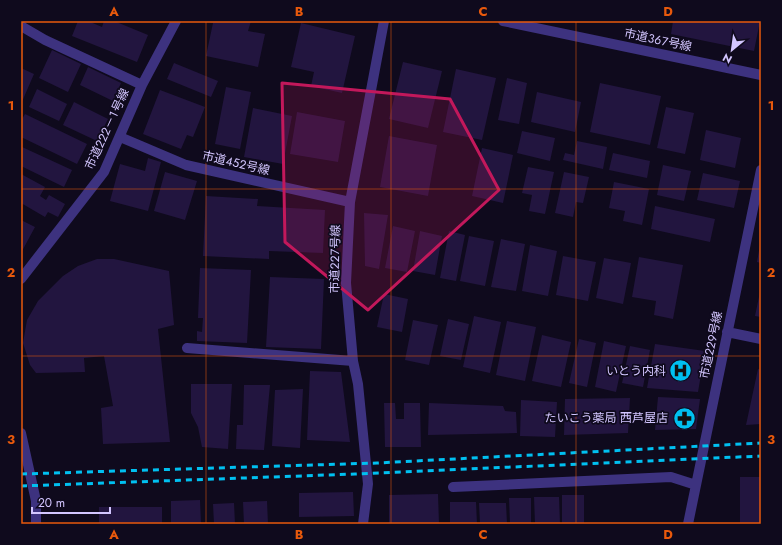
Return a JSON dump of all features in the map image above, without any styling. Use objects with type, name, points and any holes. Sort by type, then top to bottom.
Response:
[{"type":"street","name":"市道２２２－１号線","points":[[21,279],[104,172],[142,85],[176,21]]},
{"type":"street","name":"市道２２７号線","points":[[363,524],[368,484],[358,384],[353,361],[346,283],[350,202],[384,21]]},
{"type":"street","name":"市道３６７号線","points":[[503,21],[761,74]]},
{"type":"street","points":[[21,26],[45,40],[142,85]]},
{"type":"street","name":"市道４５２号線","points":[[120,137],[186,165],[350,202]]},
{"type":"street","name":"市道２２９号線","points":[[688,524],[727,332],[759,187],[761,170]]},
{"type":"street","points":[[727,332],[761,339]]},
{"type":"street","points":[[187,348],[353,361]]},
{"type":"street","points":[[21,433],[36,501],[36,524]]},
{"type":"street","points":[[453,487],[671,477],[696,485]]},
{"type":"highlighted area","points":[[282,83],[450,99],[499,190],[368,310],[285,242]]},
{"type":"building","points":[[78,21],[88,21],[102,27],[104,21],[114,21],[148,35],[137,62],[72,36]]},
{"type":"building","points":[[206,21],[251,21],[248,31],[265,34],[258,67],[206,56],[213,23]]},
{"type":"building","points":[[673,21],[760,21],[754,51],[671,34]]},
{"type":"building","points":[[301,23],[355,36],[342,93],[311,86],[314,72],[291,67]]},
{"type":"building","points":[[52,50],[81,64],[68,92],[39,78]]},
{"type":"building","points":[[403,62],[442,71],[428,128],[389,119]]},
{"type":"building","points":[[174,63],[218,81],[211,97],[167,79]]},
{"type":"building","points":[[88,67],[121,83],[113,101],[80,85]]},
{"type":"building","points":[[21,68],[34,74],[21,104]]},
{"type":"building","points":[[456,69],[496,78],[482,140],[443,132]]},
{"type":"building","points":[[507,78],[527,83],[519,124],[498,120]]},
{"type":"building","points":[[600,83],[661,96],[650,145],[590,132]]},
{"type":"building","points":[[226,87],[251,92],[240,149],[215,144]]},
{"type":"building","points":[[37,89],[67,104],[59,121],[29,107]]},
{"type":"building","points":[[160,90],[205,107],[193,137],[187,135],[181,149],[143,134]]},
{"type":"building","points":[[537,92],[581,102],[575,132],[531,122]]},
{"type":"building","points":[[74,102],[108,119],[97,141],[63,125]]},
{"type":"building","points":[[666,107],[694,113],[685,154],[657,148]]},
{"type":"building","points":[[253,108],[292,116],[283,164],[244,157]]},
{"type":"building","points":[[297,112],[345,121],[338,162],[290,154]]},
{"type":"building","points":[[25,114],[87,144],[77,164],[21,137],[21,121]]},
{"type":"building","points":[[706,130],[741,138],[735,168],[700,160]]},
{"type":"building","points":[[522,131],[555,138],[550,161],[517,153]]},
{"type":"building","points":[[389,136],[437,145],[428,196],[380,187]]},
{"type":"building","points":[[577,141],[607,147],[603,169],[563,160],[565,153],[574,155]]},
{"type":"building","points":[[22,147],[72,170],[64,187],[21,166]]},
{"type":"building","points":[[482,148],[513,155],[503,203],[472,196]]},
{"type":"building","points":[[613,153],[650,161],[647,178],[609,170]]},
{"type":"building","points":[[148,158],[161,162],[148,211],[110,201],[120,164],[145,171]]},
{"type":"building","points":[[663,165],[691,171],[684,201],[657,195]]},
{"type":"building","points":[[528,167],[554,172],[545,214],[529,211],[532,195],[522,193]]},
{"type":"building","points":[[165,172],[197,181],[185,220],[154,211]]},
{"type":"building","points":[[564,172],[589,177],[583,203],[576,202],[573,217],[555,213]]},
{"type":"building","points":[[703,173],[740,181],[734,208],[697,200]]},
{"type":"building","points":[[21,174],[45,187],[40,196],[46,200],[49,195],[65,204],[58,217],[48,212],[45,217],[21,203]]},
{"type":"building","points":[[614,182],[649,189],[642,225],[623,221],[625,211],[609,208]]},
{"type":"building","points":[[206,196],[258,199],[257,206],[325,210],[323,253],[269,251],[269,259],[203,256]]},
{"type":"building","points":[[655,206],[715,219],[710,242],[651,229]]},
{"type":"building","points":[[364,213],[388,215],[379,269],[365,266]]},
{"type":"building","points":[[21,220],[35,227],[21,253]]},
{"type":"building","points":[[393,226],[415,231],[407,272],[385,268]]},
{"type":"building","points":[[420,231],[442,236],[435,275],[413,271]]},
{"type":"building","points":[[449,231],[465,235],[456,281],[440,278]]},
{"type":"building","points":[[469,236],[494,241],[485,286],[460,281]]},
{"type":"building","points":[[501,239],[525,244],[516,291],[491,287]]},
{"type":"building","points":[[530,245],[557,251],[548,296],[522,291]]},
{"type":"building","points":[[761,245],[761,263],[757,262]]},
{"type":"building","points":[[563,256],[596,262],[588,301],[556,295]]},
{"type":"building","points":[[639,257],[683,265],[673,319],[654,315],[656,301],[632,297]]},
{"type":"building","points":[[604,258],[631,263],[623,304],[596,298]]},
{"type":"building","points":[[97,259],[114,259],[169,271],[174,325],[158,329],[170,442],[103,444],[101,408],[113,406],[104,356],[84,358],[85,372],[36,373],[30,365],[23,343],[27,320],[38,301],[63,276],[78,266]]},
{"type":"building","points":[[200,268],[251,270],[247,343],[197,341],[197,331],[202,332],[203,318],[198,318]]},
{"type":"building","points":[[270,277],[324,279],[321,349],[266,347]]},
{"type":"building","points":[[761,292],[761,317],[755,316]]},
{"type":"building","points":[[384,294],[408,299],[402,332],[377,327]]},
{"type":"building","points":[[474,316],[501,322],[490,373],[463,367]]},
{"type":"building","points":[[448,319],[469,324],[461,360],[440,356]]},
{"type":"building","points":[[413,320],[438,325],[429,365],[405,360]]},
{"type":"building","points":[[507,321],[536,327],[525,381],[496,375]]},
{"type":"building","points":[[542,335],[571,342],[561,387],[532,381]]},
{"type":"building","points":[[579,339],[596,343],[587,387],[569,383]]},
{"type":"building","points":[[604,341],[626,346],[616,392],[595,387]]},
{"type":"building","points":[[655,344],[705,351],[698,392],[647,388]]},
{"type":"building","points":[[630,346],[650,350],[643,387],[622,383]]},
{"type":"building","points":[[758,369],[761,370],[761,424],[746,425]]},
{"type":"building","points":[[310,371],[341,372],[350,442],[307,440]]},
{"type":"building","points":[[191,384],[232,384],[228,449],[202,447],[198,427],[191,413]]},
{"type":"building","points":[[244,385],[270,385],[264,450],[236,449],[237,425],[243,425]]},
{"type":"building","points":[[303,389],[300,448],[272,446],[275,390]]},
{"type":"building","points":[[658,397],[700,399],[696,429],[655,430]]},
{"type":"building","points":[[630,398],[628,433],[564,435],[565,399]]},
{"type":"building","points":[[521,400],[557,402],[555,437],[520,436]]},
{"type":"building","points":[[384,403],[395,403],[396,419],[404,419],[404,403],[420,403],[421,447],[385,447]]},
{"type":"building","points":[[429,403],[503,406],[505,411],[516,412],[517,433],[428,435]]},
{"type":"building","points":[[740,477],[761,477],[761,524],[740,524]]},
{"type":"building","points":[[353,492],[354,516],[299,517],[299,493]]},
{"type":"building","points":[[438,494],[439,524],[389,524],[389,495]]},
{"type":"building","points":[[562,495],[584,495],[584,524],[562,524]]},
{"type":"building","points":[[534,497],[559,497],[560,524],[535,524]]},
{"type":"building","points":[[509,498],[531,498],[531,524],[510,524]]},
{"type":"building","points":[[200,500],[201,524],[171,524],[171,501]]},
{"type":"building","points":[[267,501],[268,524],[244,524],[243,502]]},
{"type":"building","points":[[450,502],[476,502],[477,524],[450,524]]},
{"type":"building","points":[[234,503],[235,524],[214,524],[213,504]]},
{"type":"building","points":[[479,503],[506,503],[507,524],[480,524]]},
{"type":"building","points":[[99,507],[162,507],[162,524],[99,524]]},
{"type":"railway","points":[[21,474],[377,463],[761,443]]},
{"type":"railway","points":[[21,486],[355,474],[761,456]]},
{"type":"place","name":"いとう内科","points":[[681,371]]},
{"type":"place","name":"たいこう薬局 西芦屋店","points":[[684,418]]}]
